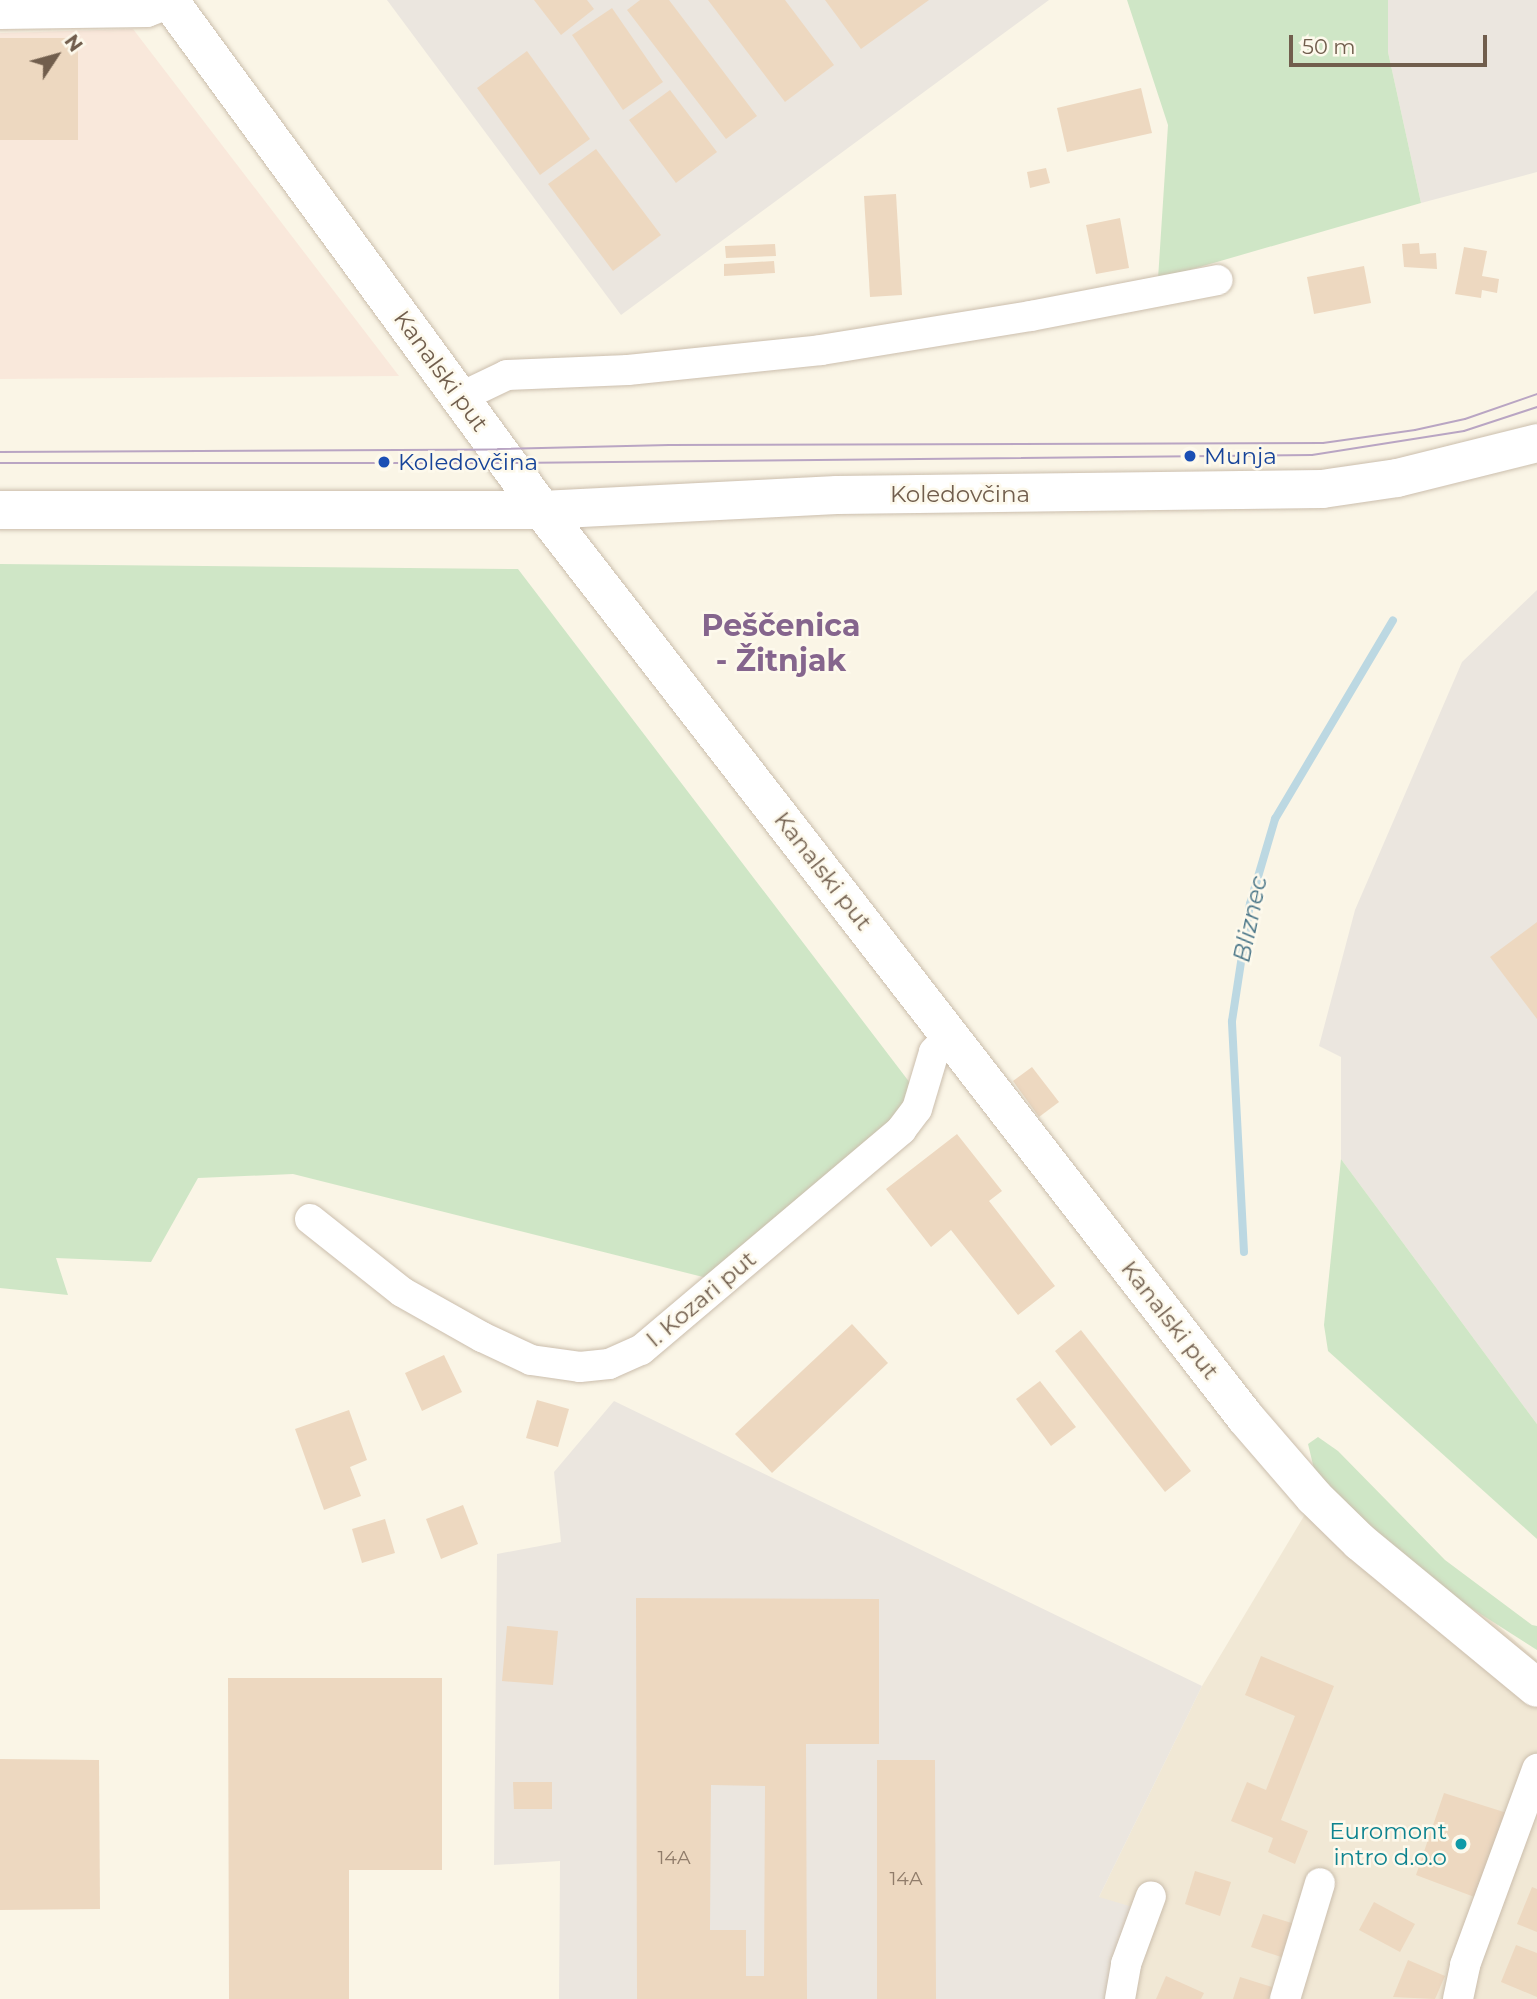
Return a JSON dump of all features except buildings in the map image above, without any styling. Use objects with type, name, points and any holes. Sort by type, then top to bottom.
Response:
[{"type":"street","points":[[0,13],[147,12],[170,1]]},
{"type":"street","name":"Kanalski put","points":[[170,1],[542,510],[1245,1417],[1314,1497],[1360,1542],[1537,1688]]},
{"type":"street","points":[[461,397],[507,375],[628,370],[821,349],[1031,316],[1218,281]]},
{"type":"street","name":"Koledovčina","points":[[0,510],[542,510],[837,495],[1322,489],[1398,478],[1537,443]]},
{"type":"street","name":"I. Kozari put","points":[[310,1219],[402,1292],[482,1337],[531,1360],[580,1367],[609,1364],[641,1350],[901,1129],[918,1109],[934,1052],[950,1035]]},
{"type":"street","points":[[1458,1999],[1465,1965],[1537,1769]]},
{"type":"street","points":[[1285,1999],[1320,1883]]},
{"type":"street","points":[[1120,1999],[1126,1964],[1151,1896]]},
{"type":"shaded area","points":[[387,0],[1049,0],[621,315]]},
{"type":"shaded area","points":[[1388,0],[1537,0],[1537,172],[1421,203],[1388,52]]},
{"type":"shaded area","points":[[133,29],[399,376],[0,379],[0,33]]},
{"type":"shaded area","points":[[1537,590],[1537,1424],[1341,1159],[1341,1057],[1319,1046],[1355,910],[1462,662]]},
{"type":"shaded area","points":[[614,1401],[1202,1686],[1099,1897],[1136,1908],[1111,1999],[559,1999],[560,1861],[494,1865],[497,1554],[561,1542],[554,1472]]},
{"type":"shaded area","points":[[1328,1476],[1537,1660],[1537,1999],[1111,1999],[1099,1897],[1202,1686]]},
{"type":"green space","points":[[1127,0],[1388,0],[1388,52],[1421,203],[1158,279],[1168,125]]},
{"type":"green space","points":[[0,564],[518,569],[920,1096],[707,1278],[293,1174],[198,1178],[151,1262],[56,1258],[68,1295],[0,1288]]},
{"type":"green space","points":[[1341,1159],[1537,1424],[1537,1539],[1328,1351],[1324,1325]]},
{"type":"green space","points":[[1318,1437],[1338,1451],[1445,1560],[1532,1625],[1537,1626],[1537,1650],[1429,1581],[1315,1473],[1308,1444]]},
{"type":"waterway","name":"Bliznec","points":[[1244,1252],[1232,1021],[1250,904],[1275,819],[1393,620]]},
{"type":"tram line","points":[[0,452],[498,449],[669,445],[1323,443],[1415,430],[1465,419],[1537,394]]},
{"type":"tram line","points":[[0,463],[509,463],[1312,455],[1464,431],[1537,407]]},
{"type":"place","name":"Munja","points":[[1190,456]]},
{"type":"place","name":"Koledovčina","points":[[384,462]]},
{"type":"place","name":"Euromont intro d.o.o","points":[[1461,1844]]},
{"type":"district","name":"Peščenica - Žitnjak","points":[[781,643]]}]
